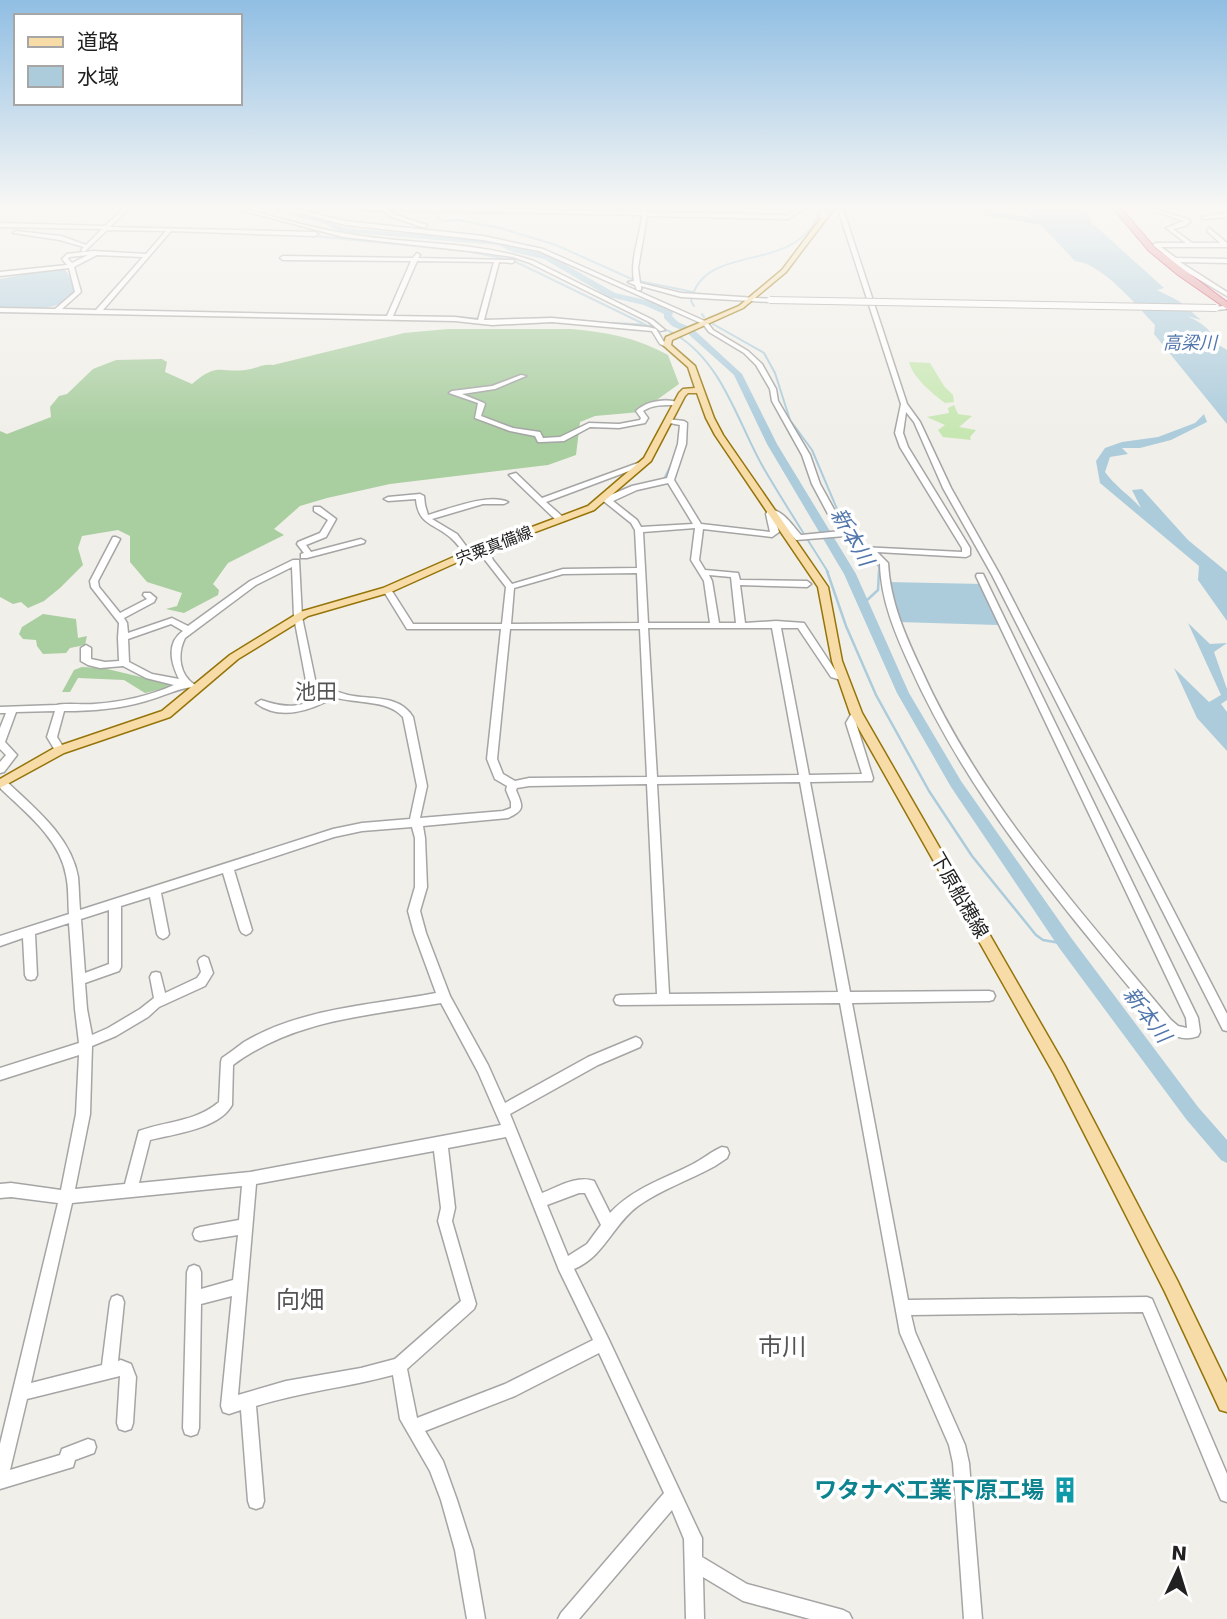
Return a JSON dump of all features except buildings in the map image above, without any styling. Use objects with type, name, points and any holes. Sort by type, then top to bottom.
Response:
[{"type":"highway","points":[[1191,282],[1227,307]]},
{"type":"main road","points":[[700,390],[691,366],[670,340],[734,310],[772,282]]},
{"type":"main road","name":"宍粟真備線","points":[[1,783],[60,750],[166,714],[234,657],[298,617],[387,590],[467,553],[585,511],[606,499],[656,448],[667,421],[686,391],[700,390]]},
{"type":"main road","name":"下原船穂線","points":[[700,390],[719,435],[822,587],[828,628],[841,677],[856,713],[1059,1069],[1171,1286],[1227,1403]]},
{"type":"street","points":[[57,311],[78,292],[75,282]]},
{"type":"street","points":[[97,313],[124,282]]},
{"type":"street","points":[[390,317],[406,282]]},
{"type":"street","points":[[480,322],[491,282]]},
{"type":"street","points":[[0,310],[390,317],[480,322],[552,320],[648,328],[654,330],[662,343],[670,340],[651,321],[572,282]]},
{"type":"street","points":[[614,282],[703,324],[746,352],[759,364],[772,388],[775,401],[806,455],[816,484],[840,516],[847,533],[884,563],[887,593],[926,694],[1008,825],[1167,1024],[1174,1030],[1189,1034],[1194,1032],[1192,1018],[980,576]]},
{"type":"street","points":[[630,282],[681,295],[750,300],[1227,307]]},
{"type":"street","points":[[864,282],[904,404],[917,422],[947,488],[996,575],[1227,1026]]},
{"type":"street","points":[[1208,282],[1227,294]]},
{"type":"street","points":[[636,284],[649,297]]},
{"type":"street","points":[[523,376],[493,388],[452,393],[480,402],[482,404],[477,417],[512,430],[537,434],[541,440],[561,439],[589,425],[619,426],[643,422],[645,418],[639,411],[641,408],[653,403],[678,403]]},
{"type":"street","points":[[865,550],[965,555],[966,548],[904,446],[899,433],[904,404]]},
{"type":"street","points":[[667,421],[684,424],[682,444],[670,480]]},
{"type":"street","points":[[541,501],[641,465]]},
{"type":"street","points":[[513,475],[561,519]]},
{"type":"street","points":[[663,1000],[646,625],[639,530],[634,522],[606,499],[635,488],[670,480]]},
{"type":"street","points":[[670,480],[699,527],[695,555],[712,595],[715,624]]},
{"type":"street","points":[[388,499],[420,496],[420,510],[454,536],[467,553]]},
{"type":"street","points":[[426,517],[483,502],[504,502]]},
{"type":"street","points":[[309,554],[301,544],[323,535],[332,519],[317,509]]},
{"type":"street","points":[[639,530],[699,527],[772,535],[775,532],[770,514],[772,511],[776,512],[799,538],[847,533]]},
{"type":"street","points":[[116,539],[94,581],[95,587],[123,622],[124,663]]},
{"type":"street","points":[[185,683],[176,667],[175,652],[181,636],[188,630],[253,583],[309,554],[361,541]]},
{"type":"street","points":[[484,548],[489,560],[510,587],[492,759],[499,776],[513,785],[529,782],[868,778],[851,723],[856,713]]},
{"type":"street","points":[[296,562],[298,617],[312,686],[332,694],[392,704],[408,717],[422,786],[415,811],[415,823],[420,838],[421,887],[414,911],[444,997],[483,1069],[565,1265],[692,1538],[695,1619]]},
{"type":"street","points":[[510,587],[563,572],[640,570]]},
{"type":"street","points":[[702,572],[735,575],[741,624]]},
{"type":"street","points":[[735,582],[807,584]]},
{"type":"street","points":[[387,590],[410,626],[804,626],[834,675],[841,677]]},
{"type":"street","points":[[120,617],[151,600],[147,594]]},
{"type":"street","points":[[122,638],[172,621],[188,630]]},
{"type":"street","points":[[776,624],[848,997],[908,1333],[957,1445],[961,1463],[973,1619]]},
{"type":"street","points":[[86,648],[86,661],[91,663],[103,666],[124,663],[149,676],[197,688]]},
{"type":"street","points":[[0,710],[61,706],[97,707],[163,693],[185,683]]},
{"type":"street","points":[[261,703],[276,710],[292,710],[311,706],[332,694]]},
{"type":"street","points":[[60,750],[52,737],[61,706]]},
{"type":"street","points":[[0,769],[12,755],[0,742],[12,709]]},
{"type":"street","points":[[1,783],[52,834],[61,846],[72,875],[86,1045],[83,1114],[20,1393],[7,1423],[0,1476],[67,1461],[68,1455],[88,1447]]},
{"type":"street","points":[[0,941],[333,833],[362,827],[504,815],[516,810],[511,790],[513,785]]},
{"type":"street","points":[[227,866],[246,930]]},
{"type":"street","points":[[155,891],[163,934]]},
{"type":"street","points":[[79,979],[115,967],[115,903]]},
{"type":"street","points":[[29,932],[31,975]]},
{"type":"street","points":[[0,1074],[86,1045],[112,1032],[160,1000],[201,982],[207,973],[204,961]]},
{"type":"street","points":[[156,977],[160,1000]]},
{"type":"street","points":[[620,1000],[989,996]]},
{"type":"street","points":[[130,1191],[144,1135],[209,1117],[220,1111],[225,1105],[227,1062],[235,1055],[283,1028],[444,997]]},
{"type":"street","points":[[502,1111],[593,1061],[636,1043]]},
{"type":"street","points":[[0,1191],[66,1197],[250,1180],[509,1130]]},
{"type":"street","points":[[250,1180],[229,1406],[286,1389],[361,1376],[399,1366],[469,1304],[446,1228],[448,1208],[440,1142]]},
{"type":"street","points":[[565,1265],[581,1261],[595,1249],[623,1209],[722,1153]]},
{"type":"street","points":[[538,1202],[579,1186],[589,1186],[609,1226]]},
{"type":"street","points":[[201,1234],[246,1226]]},
{"type":"street","points":[[191,1428],[194,1272]]},
{"type":"street","points":[[193,1299],[240,1286]]},
{"type":"street","points":[[109,1369],[117,1302]]},
{"type":"street","points":[[905,1308],[1147,1304],[1227,1494]]},
{"type":"street","points":[[413,1427],[509,1390],[603,1343]]},
{"type":"street","points":[[399,1366],[408,1419],[437,1467],[449,1500],[464,1550],[476,1619]]},
{"type":"street","points":[[20,1393],[121,1368],[128,1377],[125,1423]]},
{"type":"street","points":[[248,1401],[256,1501]]},
{"type":"street","points":[[566,1619],[672,1497]]},
{"type":"street","points":[[694,1562],[744,1592],[843,1619]]},
{"type":"green space","points":[[448,329],[571,329],[621,337],[657,349],[668,355],[679,384],[640,412],[595,416],[580,422],[576,455],[548,465],[390,484],[300,506],[274,529],[284,535],[228,563],[213,584],[219,590],[218,595],[184,613],[166,609],[177,606],[182,593],[147,582],[130,562],[130,536],[118,530],[82,536],[78,548],[83,565],[44,601],[28,608],[21,602],[13,604],[0,597],[0,431],[7,434],[51,417],[50,407],[59,396],[67,394],[93,369],[116,360],[162,359],[167,362],[165,372],[192,384],[215,370],[241,370],[273,365],[404,333]]},
{"type":"green space","points":[[909,362],[930,363],[953,395],[954,402],[945,403],[929,390],[914,374]]},
{"type":"green space","points":[[954,405],[958,414],[972,416],[959,427],[976,430],[970,437],[971,440],[943,437],[938,430],[945,425],[927,417],[949,413],[948,408]]},
{"type":"green space","points":[[43,614],[76,619],[78,638],[87,636],[85,645],[70,648],[66,653],[43,654],[36,640],[23,639],[19,634],[22,627]]},
{"type":"green space","points":[[82,667],[103,668],[170,684],[167,688],[145,693],[124,680],[78,678],[70,692],[62,692],[74,670]]},
{"type":"water","points":[[0,282],[75,283],[76,292],[59,304],[41,309],[0,309]]},
{"type":"water","name":"高梁川","points":[[1113,282],[1157,282],[1164,288],[1157,290],[1179,301],[1201,320],[1187,316],[1204,326],[1214,342],[1227,350],[1227,424],[1154,334],[1155,325]]},
{"type":"water","points":[[1204,414],[1207,422],[1171,440],[1140,448],[1122,448],[1128,454],[1110,457],[1105,472],[1141,508],[1132,490],[1142,489],[1188,540],[1227,572],[1227,621],[1198,580],[1199,566],[1100,483],[1096,461],[1105,448],[1122,442],[1158,437],[1195,423]]},
{"type":"water","points":[[887,582],[983,584],[998,625],[898,622]]},
{"type":"water","points":[[1188,623],[1210,644],[1227,643],[1214,652],[1227,689],[1227,700],[1221,704],[1227,712],[1227,751],[1197,718],[1174,668],[1209,702],[1221,695]]},
{"type":"waterway","points":[[556,282],[646,325]]},
{"type":"waterway","name":"新本川","points":[[586,282],[612,295],[647,303],[670,314],[667,316],[675,324],[689,330],[738,374],[772,444],[850,574],[903,693],[956,784],[1066,944],[1192,1113],[1227,1154]]},
{"type":"waterway","points":[[642,282],[693,292]]},
{"type":"waterway","points":[[694,306],[691,301],[701,282]]},
{"type":"waterway","points":[[367,316],[388,316]]},
{"type":"waterway","points":[[458,317],[493,320]]},
{"type":"waterway","points":[[601,323],[639,324],[667,330],[691,346],[705,361],[727,394],[763,467],[828,572]]},
{"type":"waterway","points":[[713,324],[764,353],[775,373],[790,420],[812,450],[840,516],[864,548]]},
{"type":"waterway","points":[[664,479],[672,463]]},
{"type":"waterway","points":[[868,553],[879,571]]},
{"type":"waterway","points":[[827,571],[846,626],[876,695],[929,791],[972,856],[1036,935],[1043,940],[1066,944]]},
{"type":"waterway","points":[[865,602],[878,590],[879,571]]},
{"type":"place","name":"ワタナベ工業下原工場","points":[[1065,1490]]},
{"type":"district","name":"池田","points":[[316,692]]},
{"type":"district","name":"向畑","points":[[300,1300]]},
{"type":"district","name":"市川","points":[[782,1347]]}]
